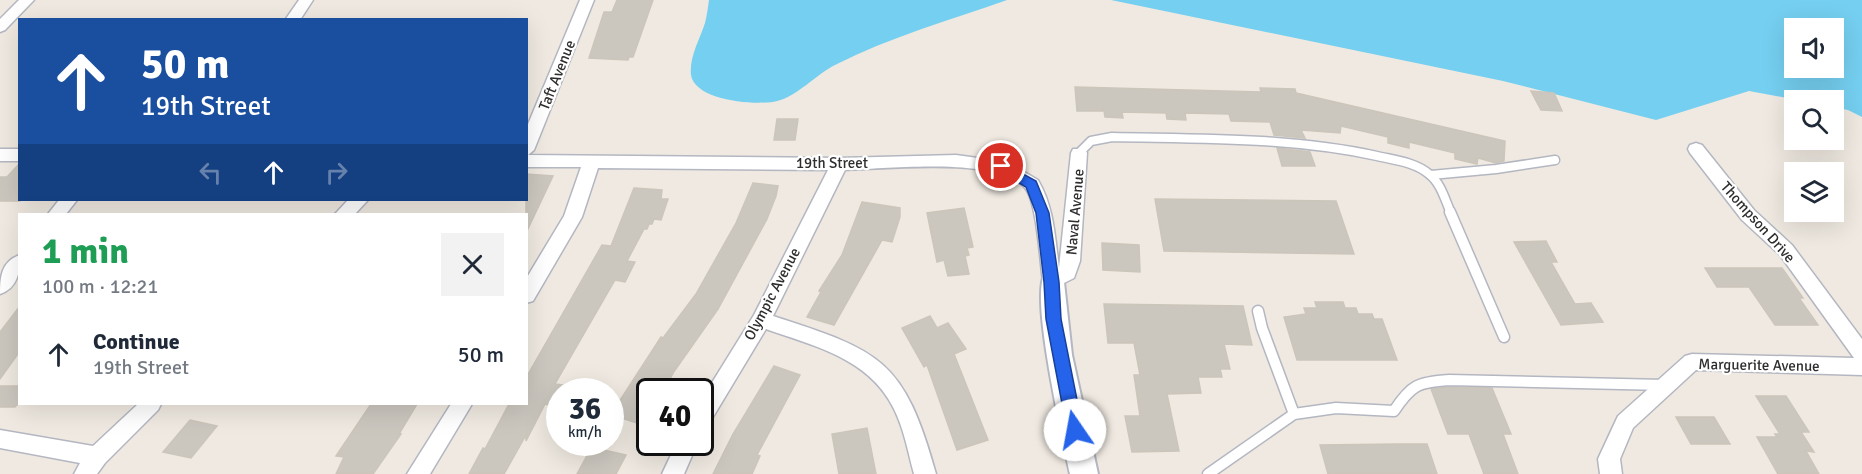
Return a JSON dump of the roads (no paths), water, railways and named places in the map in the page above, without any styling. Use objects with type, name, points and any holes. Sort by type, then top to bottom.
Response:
[{"type":"street","points":[[0,27],[27,0]]},
{"type":"street","points":[[293,18],[306,0]]},
{"type":"street","name":"Taft Avenue","points":[[528,145],[587,0]]},
{"type":"street","name":"Thompson Drive","points":[[1696,149],[1748,215],[1786,250],[1862,354]]},
{"type":"street","name":"Naval Avenue","points":[[1052,282],[1067,273],[1071,261],[1079,153]]},
{"type":"street","points":[[0,155],[18,155]]},
{"type":"street","name":"19th Street","points":[[528,160],[839,164],[956,161],[1001,166],[1032,184],[1042,213],[1052,282]]},
{"type":"street","points":[[528,293],[573,217],[591,162]]},
{"type":"street","name":"Olympic Avenue","points":[[714,397],[760,320],[839,164]]},
{"type":"street","points":[[58,213],[67,201]]},
{"type":"street","points":[[345,213],[358,201]]},
{"type":"street","points":[[0,287],[18,264]]},
{"type":"street","points":[[1052,282],[1053,319],[1084,474]]},
{"type":"street","points":[[760,320],[823,342],[876,369],[893,389],[906,412],[925,474]]},
{"type":"street","name":"Marguerite Avenue","points":[[1611,474],[1608,459],[1625,422],[1692,362],[1862,367]]},
{"type":"street","points":[[85,474],[97,456],[150,405]]},
{"type":"street","points":[[417,474],[461,405]]},
{"type":"street","points":[[0,439],[97,456]]},
{"type":"street","points":[[673,474],[681,456]]},
{"type":"lane","points":[[1079,153],[1091,141],[1112,137],[1305,144],[1343,148],[1393,159],[1418,168],[1431,175],[1440,188],[1504,337]]},
{"type":"lane","points":[[1431,175],[1496,169],[1555,160]]},
{"type":"lane","points":[[1258,311],[1262,328],[1294,414]]},
{"type":"lane","points":[[1208,474],[1294,414],[1336,408],[1394,411],[1406,392],[1418,381],[1667,385]]},
{"type":"water","points":[[709,0],[1007,0],[856,55],[828,69],[784,99],[756,103],[715,96],[703,91],[695,84],[691,75],[693,55],[705,23]]},
{"type":"water","points":[[1111,0],[1862,0],[1862,117],[1844,109],[1844,90],[1784,90],[1784,97],[1749,91],[1656,120],[1503,81]]}]
